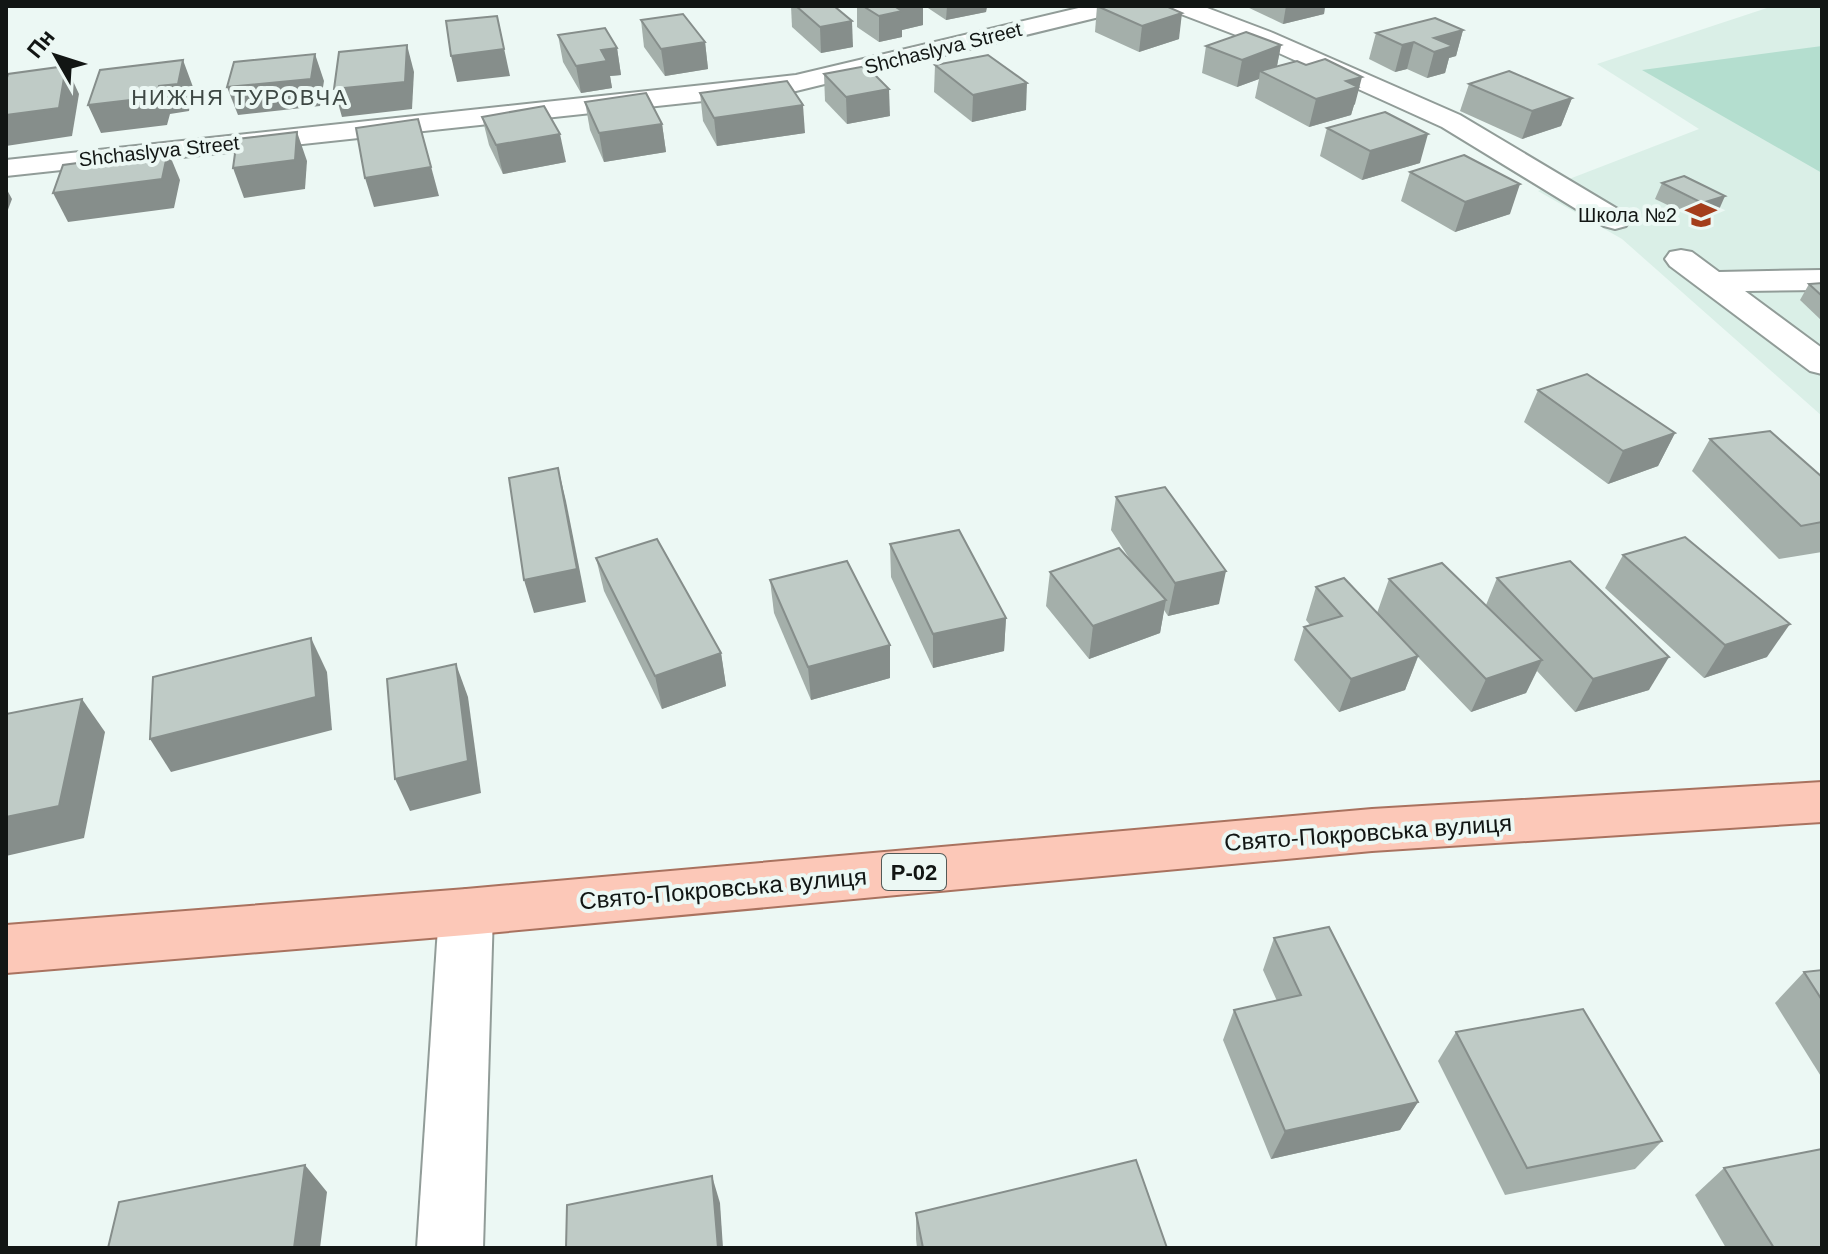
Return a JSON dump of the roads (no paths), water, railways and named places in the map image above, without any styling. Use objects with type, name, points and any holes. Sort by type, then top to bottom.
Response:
[{"type":"main road","name":"Свято-Покровська вулиця","points":[[6,949],[466,912],[1372,830],[1822,802]]},
{"type":"street","name":"Shchaslyva Street","points":[[6,168],[796,83],[1116,6]]},
{"type":"street","points":[[1181,6],[1265,38],[1451,121],[1615,220]]},
{"type":"street","points":[[1681,259],[1822,364]]},
{"type":"street","points":[[1710,282],[1822,280]]},
{"type":"street","points":[[450,1248],[466,912]]},
{"type":"place","name":"Школа №2","points":[[1701,215]]},
{"type":"district","name":"НИЖНЯ ТУРОВЧА","points":[[240,97]]}]
